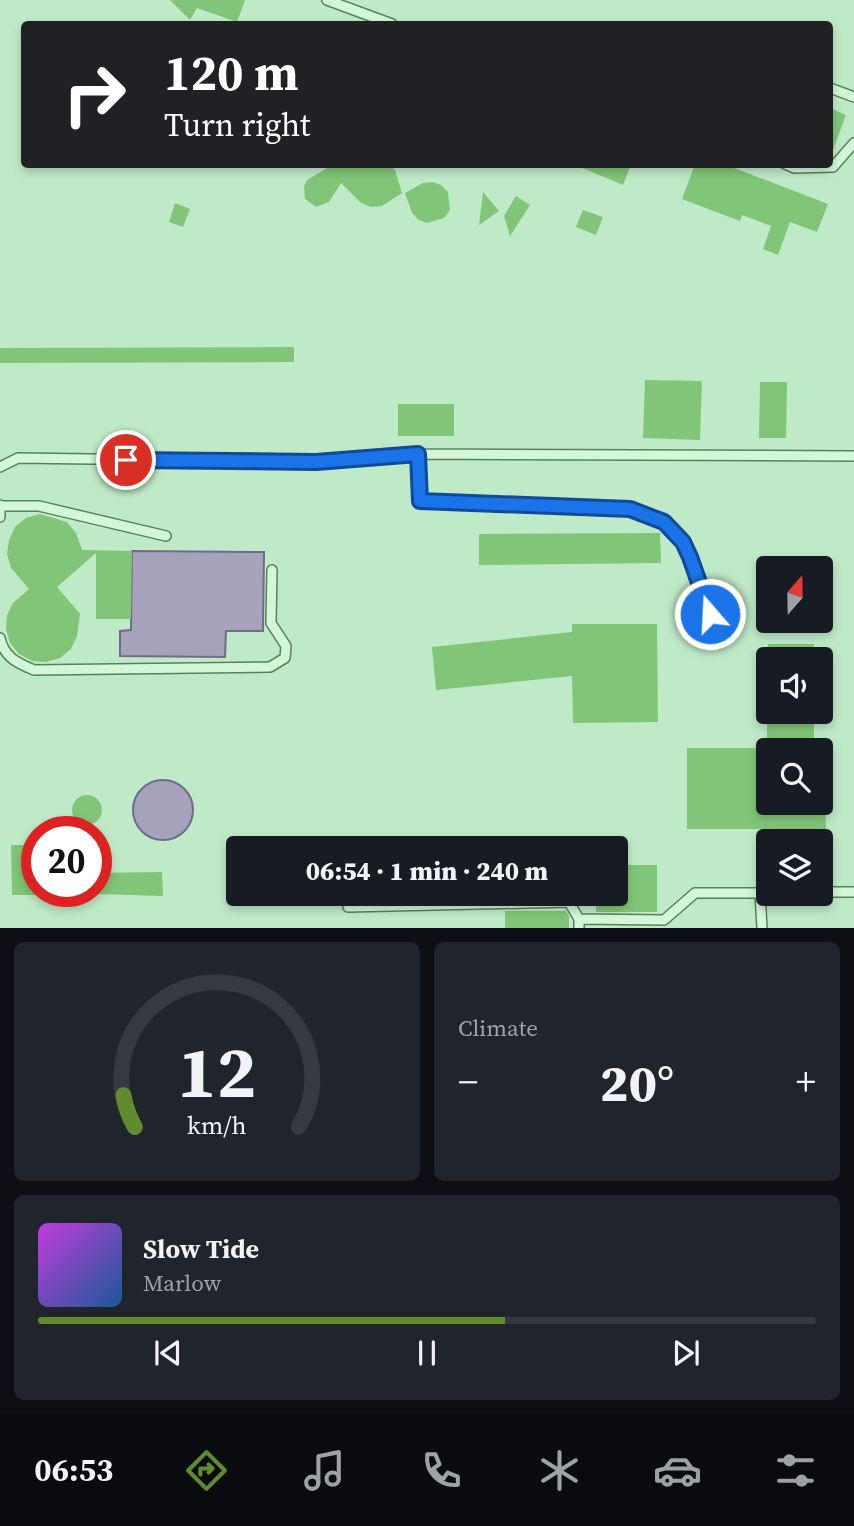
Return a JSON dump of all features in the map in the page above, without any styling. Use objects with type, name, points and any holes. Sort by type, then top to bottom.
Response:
[{"type":"lane","points":[[327,0],[384,21]]},
{"type":"lane","points":[[833,89],[854,97]]},
{"type":"lane","points":[[833,167],[854,143]]},
{"type":"lane","points":[[0,467],[18,458],[316,462],[418,454],[854,456]]},
{"type":"lane","points":[[418,454],[420,501],[630,509],[664,522],[683,542],[710,614]]},
{"type":"lane","points":[[0,517],[0,505],[39,506],[166,536]]},
{"type":"lane","points":[[0,638],[2,648],[14,662],[34,670],[270,667],[285,658],[286,646],[271,623],[272,570]]},
{"type":"lane","points":[[833,892],[854,892]]},
{"type":"lane","points":[[348,907],[569,902],[579,923],[664,920],[695,893],[756,893]]},
{"type":"lane","points":[[762,928],[763,906]]},
{"type":"shaded area","points":[[132,551],[264,552],[263,631],[226,631],[225,657],[120,656],[120,631],[131,630]]},
{"type":"shaded area","points":[[163,780],[180,785],[188,793],[193,810],[188,827],[180,835],[163,840],[146,835],[138,827],[133,810],[138,793],[146,785]]},
{"type":"building","points":[[170,0],[245,0],[237,21],[197,8],[190,20]]},
{"type":"building","points":[[833,109],[846,115],[833,150]]},
{"type":"building","points":[[327,168],[393,168],[402,193],[382,206],[371,207],[361,203],[341,183],[329,202],[316,207],[305,199],[304,186],[307,180]]},
{"type":"building","points":[[583,168],[629,168],[623,185]]},
{"type":"building","points":[[694,168],[734,168],[828,204],[817,232],[790,222],[778,255],[763,249],[771,226],[742,215],[740,221],[682,199]]},
{"type":"building","points":[[433,182],[448,192],[450,210],[444,218],[427,223],[412,213],[405,193],[423,183]]},
{"type":"building","points":[[483,192],[499,211],[479,225]]},
{"type":"building","points":[[516,196],[530,205],[510,236],[504,216]]},
{"type":"building","points":[[175,203],[190,209],[183,227],[169,222]]},
{"type":"building","points":[[583,210],[603,217],[596,235],[576,227]]},
{"type":"building","points":[[294,347],[294,362],[0,363],[0,348]]},
{"type":"building","points":[[645,380],[702,381],[700,440],[643,438]]},
{"type":"building","points":[[760,382],[787,382],[786,438],[759,438]]},
{"type":"building","points":[[398,404],[454,404],[454,436],[398,436]]},
{"type":"building","points":[[40,514],[67,522],[76,533],[82,550],[132,551],[131,619],[96,619],[96,553],[57,587],[80,614],[77,636],[71,649],[60,658],[46,662],[32,661],[19,654],[10,643],[6,629],[7,615],[13,603],[29,589],[11,568],[7,554],[9,540],[15,527],[26,518]]},
{"type":"building","points":[[660,533],[661,563],[479,565],[479,534]]},
{"type":"building","points":[[572,624],[657,624],[658,722],[573,723],[572,676],[436,690],[432,647],[572,632]]},
{"type":"building","points":[[768,644],[814,644],[814,647],[768,647]]},
{"type":"building","points":[[767,724],[814,724],[814,738],[767,738]]},
{"type":"building","points":[[687,748],[756,748],[756,815],[825,815],[826,829],[687,829]]},
{"type":"building","points":[[87,795],[100,804],[100,816],[74,816],[72,810],[77,800]]},
{"type":"building","points":[[11,845],[21,845],[21,895],[12,895]]},
{"type":"building","points":[[628,865],[657,865],[657,912],[596,912],[596,906],[628,906]]},
{"type":"building","points":[[162,872],[163,896],[112,894],[112,873]]},
{"type":"building","points":[[505,911],[566,911],[569,928],[505,928]]},
{"type":"route","points":[[126,460],[316,462],[418,454],[420,501],[630,509],[664,522],[683,542],[710,614]]}]
